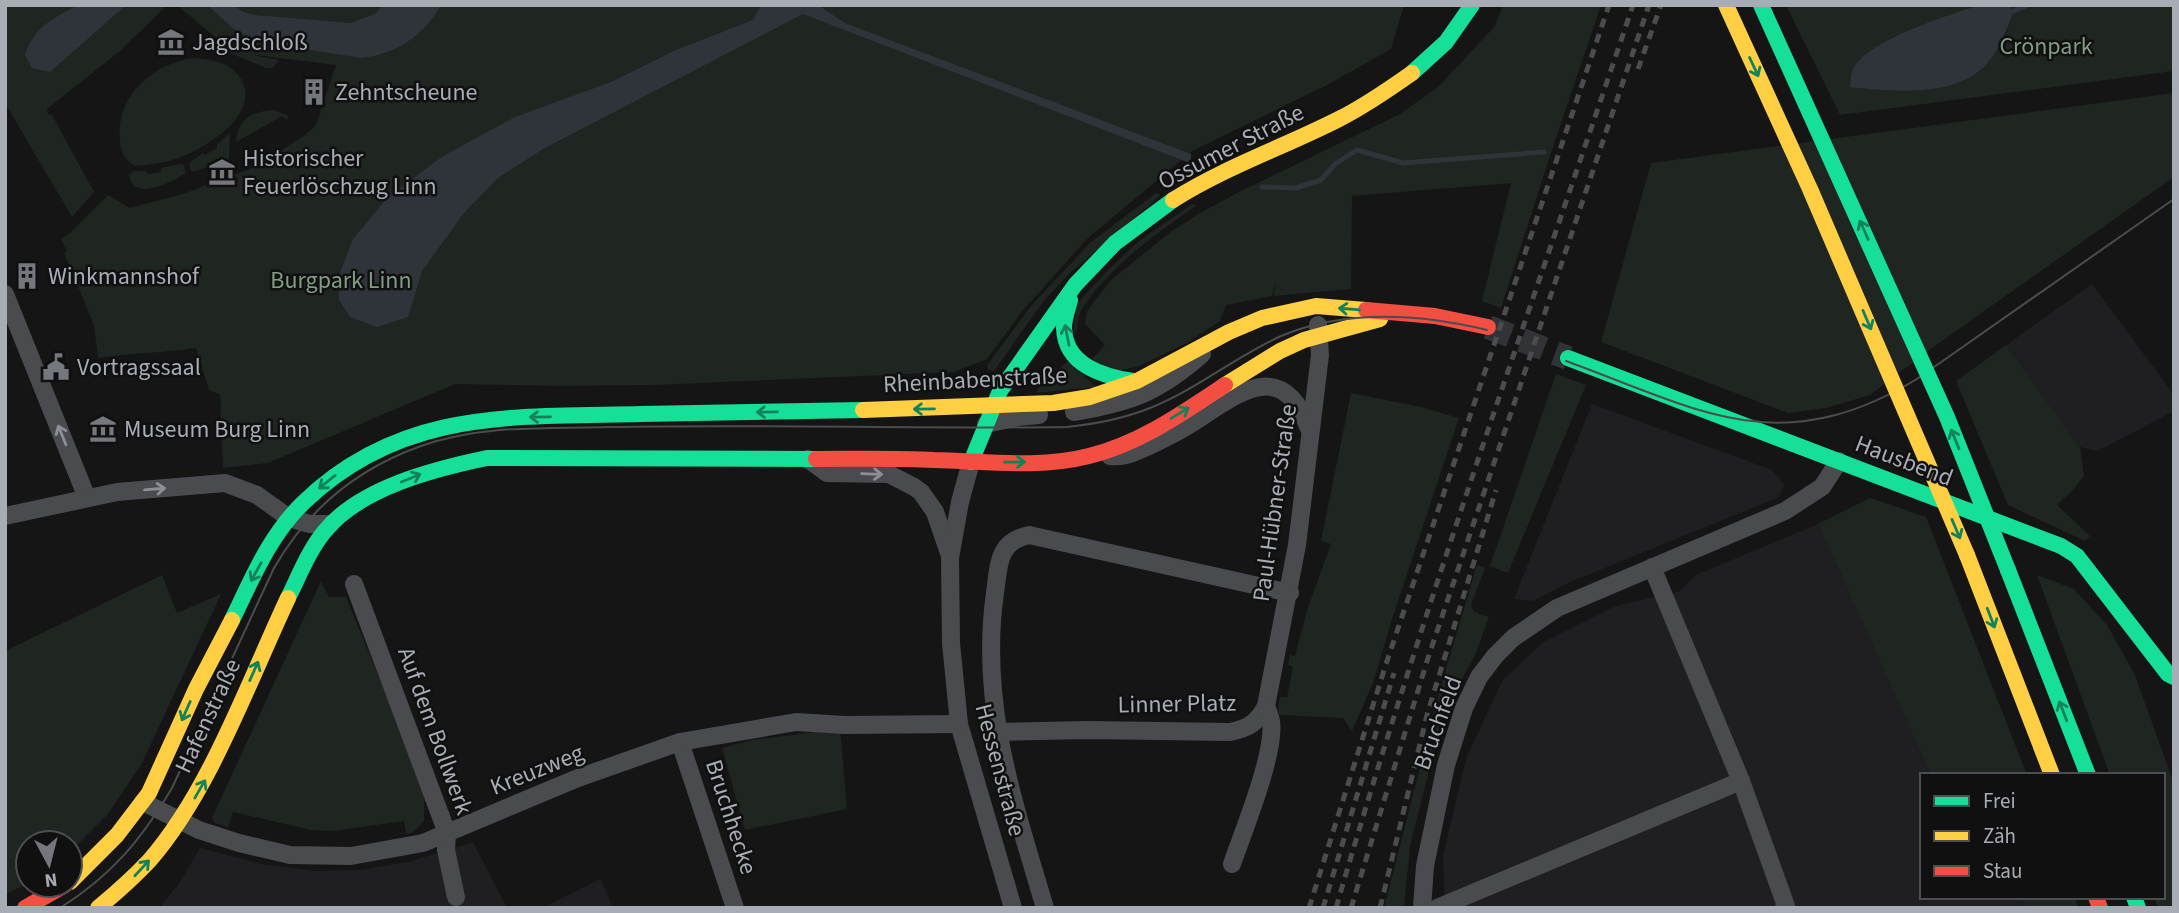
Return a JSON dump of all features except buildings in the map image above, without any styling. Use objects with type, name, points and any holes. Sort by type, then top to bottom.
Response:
[{"type":"main road","name":"Ossumer Straße","points":[[971,462],[992,406],[1009,377],[1071,290],[1119,240],[1181,195],[1388,92],[1426,62],[1449,38],[1472,5]]},
{"type":"main road","points":[[1726,5],[1810,188],[1967,555],[2051,773]]},
{"type":"main road","points":[[1761,5],[1947,417],[2087,773]]},
{"type":"main road","points":[[1071,290],[1064,329],[1070,349],[1083,366],[1101,375],[1137,381]]},
{"type":"main road","name":"Rheinbabenstraße","points":[[289,518],[335,476],[404,437],[449,424],[480,419],[1029,405],[1078,399],[1137,381],[1229,331],[1262,318],[1316,306],[1430,316]]},
{"type":"main road","points":[[331,524],[386,488],[424,473],[487,458],[921,459],[971,462],[1058,460],[1097,453],[1130,442],[1224,387],[1282,349],[1319,334],[1386,317],[1430,316],[1488,327]]},
{"type":"main road","name":"Hausbend","points":[[1568,358],[2015,527],[2077,556],[2168,674],[2174,677]]},
{"type":"main road","name":"Hafenstraße","points":[[84,869],[112,843],[143,802],[252,577],[289,518]]},
{"type":"main road","name":"Hafenstraße","points":[[98,908],[119,893],[181,822],[206,778],[309,553],[331,524]]},
{"type":"main road","points":[[25,908],[41,899]]},
{"type":"street","points":[[5,294],[88,498]]},
{"type":"street","name":"Paul-Hübner-Straße","points":[[1266,706],[1290,593],[1311,433],[1320,355],[1316,306]]},
{"type":"street","points":[[632,459],[688,448],[955,450],[983,431],[1018,417],[1113,405],[1153,391],[1179,375],[1229,331]]},
{"type":"street","points":[[1097,453],[1115,457],[1135,453],[1182,429],[1244,390],[1262,385],[1290,394],[1304,413],[1311,433]]},
{"type":"street","name":"Hessenstraße","points":[[808,459],[827,473],[889,474],[914,487],[921,492],[934,512],[950,558]]},
{"type":"street","name":"Bruchfeld","points":[[1422,908],[1425,866],[1446,765],[1464,708],[1479,677],[1495,656],[1532,623],[1579,597],[1785,511],[1822,487],[1839,461]]},
{"type":"street","name":"Hessenstraße","points":[[971,462],[960,502],[950,558],[951,643],[959,723],[1013,908]]},
{"type":"street","points":[[5,516],[117,492],[225,483],[257,495],[289,518],[310,524],[331,524]]},
{"type":"street","points":[[1045,908],[1012,794],[990,687],[990,646],[999,565],[1005,547],[1014,538],[1029,535],[1290,593]]},
{"type":"street","points":[[1652,567],[1741,781],[1786,906],[1784,908]]},
{"type":"street","name":"Auf dem Bollwerk","points":[[354,584],[447,833],[446,850],[456,897]]},
{"type":"street","name":"Linner Platz","points":[[998,732],[1230,732],[1248,728],[1259,720],[1266,706]]},
{"type":"street","name":"Linner Platz","points":[[1232,864],[1263,773],[1270,741],[1271,723],[1266,706]]},
{"type":"street","name":"Kreuzweg","points":[[143,802],[181,822],[239,843],[290,855],[364,854],[423,843],[578,778],[680,742],[796,722],[959,723]]},
{"type":"street","name":"Bruchhecke","points":[[680,742],[735,908]]},
{"type":"street","points":[[1437,908],[1741,781]]},
{"type":"shaded area","points":[[78,5],[126,5],[50,72],[32,68],[25,55],[39,30],[52,19]]},
{"type":"shaded area","points":[[207,5],[234,5],[243,12],[255,15],[350,23],[375,14],[383,5],[441,5],[418,34],[408,41],[387,52],[362,58],[258,42],[234,29]]},
{"type":"shaded area","points":[[761,5],[818,5],[845,23],[1191,154],[1191,159],[1187,162],[803,14],[543,149],[498,178],[464,213],[422,271],[408,317],[377,327],[350,317],[339,300],[339,275],[353,239],[387,198],[443,156],[515,117],[611,82],[676,50],[753,20]]},
{"type":"shaded area","points":[[1980,5],[2007,5],[2014,11],[1995,52],[1978,72],[1965,80],[1933,89],[1899,91],[1850,87],[1852,71],[1859,60],[1873,49],[1909,30]]},
{"type":"shaded area","points":[[2092,284],[2174,395],[2174,411],[2098,451],[2080,447],[2006,345]]},
{"type":"shaded area","points":[[1592,404],[1772,470],[1785,485],[1777,498],[1570,582],[1533,601],[1514,599]]},
{"type":"shaded area","points":[[1818,524],[1930,773],[1920,773],[1920,899],[2023,899],[2026,908],[1445,908],[1443,856],[1466,759],[1502,681],[1542,643],[1616,606],[1680,591],[1696,575]]},
{"type":"shaded area","points":[[473,842],[507,908],[159,908],[178,885],[200,848],[262,864],[315,871],[360,870],[408,862]]},
{"type":"shaded area","points":[[601,879],[613,908],[542,908]]},
{"type":"green space","points":[[5,5],[167,5],[120,51],[47,109],[94,192],[72,217],[5,103]]},
{"type":"green space","name":"Burgpark Linn","points":[[177,5],[1404,5],[1391,49],[1327,85],[1192,151],[1088,238],[1024,309],[987,359],[954,372],[654,385],[455,384],[268,463],[223,468],[220,394],[209,390],[196,348],[98,358],[94,325],[64,253],[67,251],[61,239],[108,195],[130,208],[183,194],[257,166],[316,125],[336,65],[248,54],[279,60],[273,68],[266,68],[220,49],[218,41],[242,52],[215,37]]},
{"type":"green space","points":[[1503,5],[1601,5],[1501,308],[1482,301],[1511,183],[1352,196],[1351,289],[1274,296],[1276,281],[1272,296],[1226,305],[1220,321],[1187,343],[1139,366],[1118,371],[1089,362],[1105,345],[1085,324],[1087,311],[1110,281],[1169,233],[1200,213],[1400,114],[1439,86],[1495,26]]},
{"type":"green space","name":"Crönpark","points":[[1786,5],[1980,5],[1909,30],[1873,49],[1859,60],[1852,71],[1851,87],[1955,83],[1980,71],[2005,36],[2014,11],[2007,5],[2174,5],[2174,71],[1840,115]]},
{"type":"green space","points":[[193,58],[220,62],[237,73],[245,92],[244,104],[238,117],[203,147],[173,160],[135,166],[124,155],[120,140],[120,124],[130,96],[151,75],[164,67]]},
{"type":"green space","points":[[2174,93],[2174,177],[1870,395],[1826,408],[1788,413],[1601,342],[1651,163]]},
{"type":"green space","points":[[274,110],[289,116],[287,120],[282,116],[236,142],[243,122],[253,114]]},
{"type":"green space","points":[[230,133],[229,159],[191,171],[189,163],[203,153],[205,155],[217,148],[217,144]]},
{"type":"green space","points":[[183,164],[186,173],[153,188],[137,188],[129,175],[133,171],[146,171],[148,174],[161,172],[161,168]]},
{"type":"green space","points":[[1156,193],[1161,195],[1070,273],[1043,302],[994,371],[988,370],[987,365],[1031,306],[1091,242]]},
{"type":"green space","points":[[1192,204],[1196,206],[1120,264],[1094,292],[1079,315],[1073,337],[1077,304],[1139,241]]},
{"type":"green space","points":[[2006,345],[2080,447],[2084,476],[2057,505],[2090,536],[2085,541],[2008,505],[1956,381]]},
{"type":"green space","points":[[1068,361],[1096,387],[1036,393],[1040,386]]},
{"type":"green space","points":[[1556,374],[1586,385],[1508,573],[1490,566]]},
{"type":"green space","points":[[1351,393],[1421,407],[1459,418],[1373,683],[1352,731],[1343,718],[1279,715],[1278,707],[1280,697],[1287,697],[1293,667],[1288,665],[1290,655],[1295,656],[1308,607],[1331,544],[1321,541]]},
{"type":"green space","points":[[1870,498],[1926,517],[2026,773],[1930,773],[1818,524]]},
{"type":"green space","points":[[1477,565],[1485,568],[1471,605],[1474,612],[1489,617],[1476,653],[1450,701],[1435,747],[1410,846],[1404,908],[1384,908],[1441,686]]},
{"type":"green space","points":[[162,575],[177,613],[221,594],[142,763],[108,814],[84,838],[84,829],[14,829],[14,890],[5,895],[5,651]]},
{"type":"green space","points":[[2037,575],[2074,589],[2107,625],[2135,675],[2174,784],[2174,908],[2158,908],[2155,899],[2165,899],[2165,773],[2109,773]]},
{"type":"green space","points":[[321,581],[329,597],[346,597],[429,799],[424,802],[424,821],[413,832],[406,834],[404,821],[333,831],[311,830],[233,812],[228,827],[215,823],[212,818]]},
{"type":"green space","points":[[840,729],[847,809],[745,830],[722,748],[752,740]]},
{"type":"green space","points":[[2023,899],[2076,899],[2078,908],[2026,908]]},
{"type":"waterway","points":[[2014,11],[2028,5]]},
{"type":"waterway","points":[[1262,187],[1296,188],[1321,180],[1335,164],[1357,150],[1403,163],[1544,152]]},
{"type":"tunnel","points":[[1488,327],[1568,358]]},
{"type":"tram line","points":[[1566,361],[1658,396],[1740,420],[1781,423],[1823,418],[1868,404],[1917,379],[2174,199]]},
{"type":"tram line","points":[[60,908],[95,883],[124,855],[172,788],[274,568],[287,547],[302,527],[336,493],[375,466],[397,455],[444,439],[515,429],[667,426],[1067,427],[1109,420],[1150,408],[1184,392],[1281,336],[1331,321],[1410,318],[1487,330]]},
{"type":"railway","points":[[1309,908],[1386,664],[1609,5]]},
{"type":"railway","points":[[1336,908],[1442,568],[1633,5]]},
{"type":"railway","points":[[1351,908],[1428,658],[1649,5]]},
{"type":"railway","points":[[1638,69],[1661,5]]},
{"type":"railway","points":[[1380,908],[1427,715],[1496,490]]},
{"type":"railway","points":[[1323,908],[1394,673]]},
{"type":"traffic: fast","points":[[1412,73],[1446,42],[1472,5]]},
{"type":"traffic: fast","points":[[1761,5],[1947,417],[2008,570]]},
{"type":"traffic: fast","points":[[971,462],[1000,391],[1075,285],[1115,243],[1173,200]]},
{"type":"traffic: fast","points":[[1070,300],[1064,328],[1071,351],[1078,360],[1098,372],[1133,381]]},
{"type":"traffic: fast","points":[[1568,358],[2061,546],[2077,556],[2168,674],[2174,677]]},
{"type":"traffic: fast","points":[[232,620],[280,529],[303,503],[340,472],[379,449],[420,434],[505,418],[863,410]]},
{"type":"traffic: fast","points":[[288,598],[313,548],[339,517],[377,492],[444,468],[487,458],[816,459]]},
{"type":"traffic: fast","points":[[2008,570],[2087,773]]},
{"type":"traffic: fast","points":[[2135,899],[2138,908]]},
{"type":"traffic: slow","points":[[1726,5],[1810,189],[1967,555]]},
{"type":"traffic: slow","points":[[1173,200],[1213,177],[1349,114],[1412,73]]},
{"type":"traffic: slow","points":[[863,410],[1053,403],[1090,397],[1137,381],[1229,332],[1262,318],[1316,306],[1366,310]]},
{"type":"traffic: slow","points":[[1225,385],[1280,351],[1304,340],[1380,319]]},
{"type":"traffic: slow","points":[[1967,555],[2051,773]]},
{"type":"traffic: slow","points":[[98,908],[149,861],[191,802],[226,735],[288,598]]},
{"type":"traffic: slow","points":[[84,868],[117,835],[149,793],[196,689],[232,620]]},
{"type":"traffic: jam","points":[[1366,310],[1435,316],[1488,327]]},
{"type":"traffic: jam","points":[[816,459],[1012,463],[1070,460],[1107,451],[1143,436],[1225,385]]},
{"type":"traffic: jam","points":[[25,908],[41,899]]},
{"type":"traffic: jam","points":[[2097,899],[2100,908]]},
{"type":"place","name":"Jagdschloß","points":[[171,42]]},
{"type":"place","name":"Zehntscheune","points":[[314,92]]},
{"type":"place","name":"Historischer Feuerlöschzug Linn","points":[[222,172]]},
{"type":"place","name":"Winkmannshof","points":[[27,276]]},
{"type":"place","name":"Vortragssaal","points":[[56,367]]},
{"type":"place","name":"Museum Burg Linn","points":[[103,429]]}]
